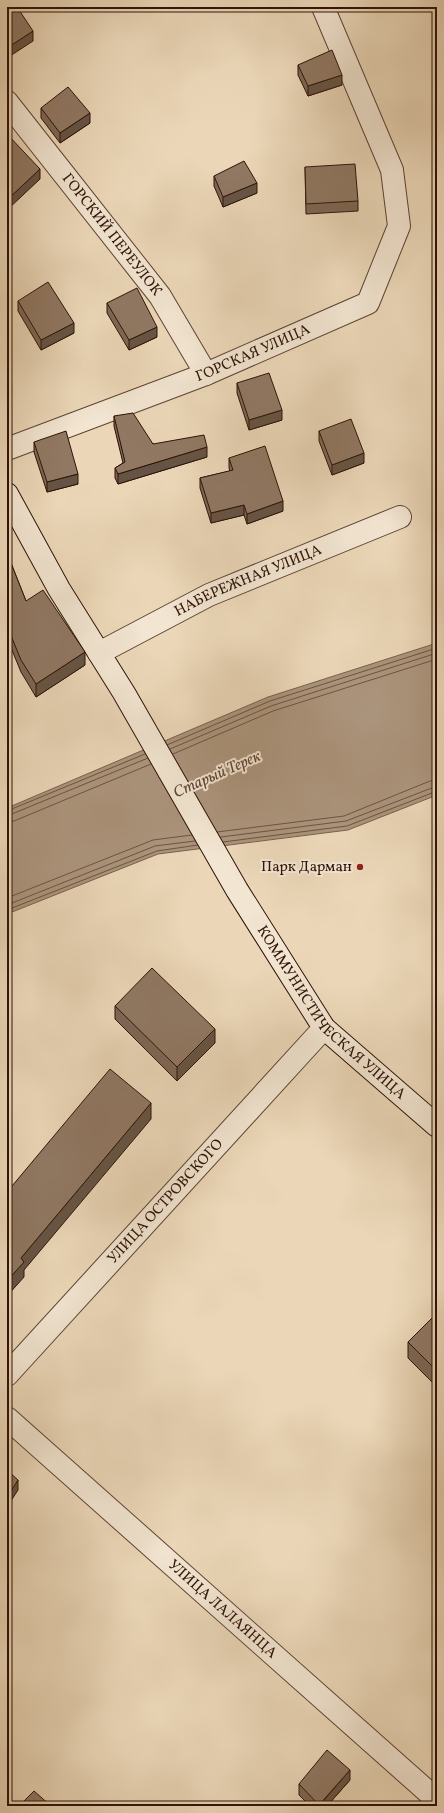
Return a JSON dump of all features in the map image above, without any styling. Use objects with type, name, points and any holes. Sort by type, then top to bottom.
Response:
[{"type":"street","name":"ГОРСКАЯ УЛИЦА","points":[[7,449],[206,374],[368,303],[399,226],[392,170],[323,7]]},
{"type":"street","name":"ГОРСКИЙ ПЕРЕУЛОК","points":[[8,106],[160,296],[206,374]]},
{"type":"street","points":[[7,494],[59,589],[99,653]]},
{"type":"street","name":"НАБЕРЕЖНАЯ УЛИЦА","points":[[99,653],[209,594],[400,517]]},
{"type":"street","name":"КОММУНИСТИЧЕСКАЯ УЛИЦА","points":[[99,653],[124,693],[237,890],[324,1028],[437,1126]]},
{"type":"street","name":"УЛИЦА ОСТРОВСКОГО","points":[[7,1375],[324,1028]]},
{"type":"street","name":"УЛИЦА ЛАЛАЯНЦА","points":[[7,1418],[437,1800]]},
{"type":"water","name":"Старый Терек","points":[[437,643],[437,795],[348,830],[158,854],[7,914],[7,808],[268,697]]},
{"type":"building","points":[[17,7],[33,31],[7,48],[7,13]]},
{"type":"building","points":[[332,50],[342,75],[308,86],[298,65]]},
{"type":"building","points":[[68,87],[90,113],[60,133],[41,108]]},
{"type":"building","points":[[7,134],[40,169],[7,200]]},
{"type":"building","points":[[244,161],[257,183],[223,197],[214,176]]},
{"type":"building","points":[[355,164],[358,201],[306,204],[305,167]]},
{"type":"building","points":[[48,282],[74,323],[41,340],[18,301]]},
{"type":"building","points":[[137,288],[157,327],[129,340],[107,303]]},
{"type":"building","points":[[269,373],[282,410],[249,420],[237,383]]},
{"type":"building","points":[[133,413],[153,444],[204,435],[207,447],[118,474],[115,468],[125,462],[114,416]]},
{"type":"building","points":[[351,419],[364,453],[332,465],[319,431]]},
{"type":"building","points":[[66,431],[78,474],[47,482],[34,442]]},
{"type":"building","points":[[265,446],[283,501],[247,514],[244,505],[211,513],[200,478],[233,470],[229,458]]},
{"type":"building","points":[[7,553],[26,601],[43,590],[85,652],[36,684],[21,660],[7,626]]},
{"type":"building","points":[[152,968],[215,1029],[177,1067],[115,1006]]},
{"type":"building","points":[[110,1069],[151,1103],[21,1258],[24,1262],[7,1281],[7,1192]]},
{"type":"building","points":[[437,1313],[437,1371],[408,1342]]},
{"type":"building","points":[[7,1470],[18,1480],[7,1497]]},
{"type":"building","points":[[327,1750],[350,1770],[319,1805],[299,1784]]},
{"type":"building","points":[[34,1791],[51,1806],[19,1806]]},
{"type":"place","name":"Парк Дарман","points":[[360,867]]}]
